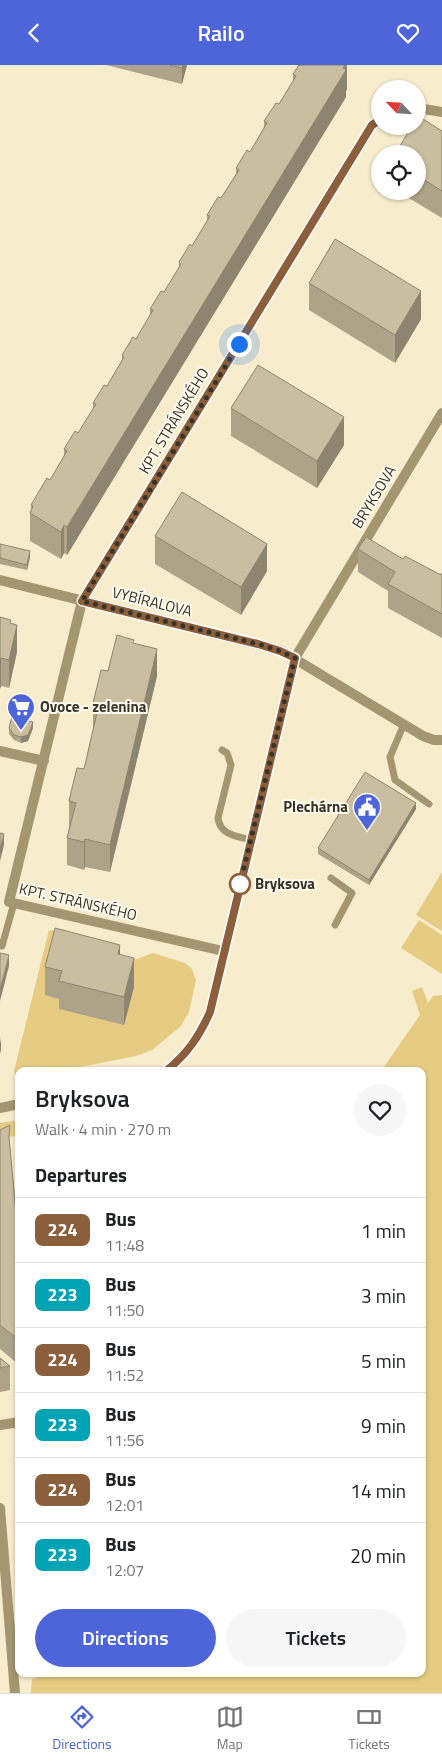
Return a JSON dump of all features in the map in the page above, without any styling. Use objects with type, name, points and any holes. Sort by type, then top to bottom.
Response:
[{"type":"street","points":[[426,109],[442,112]]},
{"type":"street","name":"KPT. STRÁNSKÉHO","points":[[223,951],[9,902],[82,601],[371,127]]},
{"type":"street","name":"BRYKSOVA","points":[[171,1067],[184,1057],[199,1035],[210,1012],[223,951],[295,658],[442,413]]},
{"type":"street","name":"VYBÍRALOVA","points":[[0,580],[280,651],[295,658],[434,741],[442,740]]},
{"type":"street","points":[[0,751],[44,761]]},
{"type":"street","points":[[0,1108],[15,1105]]},
{"type":"street","points":[[0,1425],[15,1423]]},
{"type":"street","points":[[0,1508],[15,1693]]},
{"type":"lane","points":[[404,724],[390,757],[395,780],[429,804]]},
{"type":"lane","points":[[222,750],[227,753],[231,765],[218,818],[219,826],[225,833],[251,840]]},
{"type":"lane","points":[[331,878],[352,893],[335,925]]},
{"type":"lane","points":[[0,946],[2,946],[14,903]]},
{"type":"shaded area","points":[[442,872],[442,931],[416,915]]},
{"type":"shaded area","points":[[419,920],[442,935],[442,974],[401,948]]},
{"type":"shaded area","points":[[49,930],[95,939],[93,948],[137,959],[153,953],[185,963],[192,969],[196,980],[189,1012],[181,1026],[152,1050],[136,1056],[80,1067],[15,1067],[15,1074],[14,1071]],"holes":[[[134,987],[62,999],[45,995]]]},
{"type":"shaded area","points":[[422,987],[428,1003],[433,996],[442,995],[442,1693],[31,1693],[32,1679],[37,1677],[426,1677],[426,1067],[384,1067],[420,1015],[412,991]]},
{"type":"shaded area","points":[[15,1121],[15,1136],[0,1139],[0,1123]]},
{"type":"building","points":[[169,65],[183,65],[182,68]]},
{"type":"building","points":[[299,65],[345,65],[343,68],[346,70],[67,527],[64,525],[61,532],[30,513],[33,506],[31,505],[47,478],[50,480],[67,451],[64,449],[75,431],[78,433],[96,404],[93,403],[104,385],[107,386],[133,337],[136,339],[153,310],[150,309],[161,291],[164,292],[181,264],[179,262],[190,244],[192,246],[210,216],[207,215],[218,197],[221,198],[239,170],[236,168],[247,150],[250,152],[267,123],[264,121],[276,103],[279,104],[296,76],[293,74]]},
{"type":"building","points":[[426,121],[442,131],[442,191],[426,181],[426,145],[400,145],[407,135],[426,135]]},
{"type":"building","points":[[335,239],[421,291],[395,335],[309,283]]},
{"type":"building","points":[[258,365],[344,417],[317,461],[231,408]]},
{"type":"building","points":[[182,492],[267,544],[241,587],[155,536]]},
{"type":"building","points":[[366,537],[403,559],[405,556],[441,575],[442,573],[442,614],[388,584],[395,572],[358,549]]},
{"type":"building","points":[[0,544],[30,551],[27,565],[0,558]]},
{"type":"building","points":[[0,617],[11,620],[10,623],[17,625],[9,660],[1,658],[0,661]]},
{"type":"building","points":[[117,635],[134,640],[133,643],[157,649],[110,845],[85,839],[84,842],[67,838],[76,803],[69,801],[77,768],[84,769],[99,704],[93,703],[101,670],[108,671]]},
{"type":"building","points":[[12,717],[33,722],[28,735],[21,737],[14,735],[9,728]]},
{"type":"building","name":"Plechárna","points":[[365,772],[416,803],[369,880],[318,848]]},
{"type":"building","points":[[0,833],[4,834],[0,849]]},
{"type":"building","points":[[55,928],[120,945],[118,954],[134,958],[124,997],[59,981],[62,971],[45,967]]},
{"type":"building","points":[[0,953],[9,955],[0,990]]},
{"type":"building","points":[[10,1125],[9,1137],[15,1202],[15,1337],[0,1325],[0,1130]]},
{"type":"building","points":[[0,1358],[10,1366],[0,1368]]},
{"type":"bus line","name":"224","points":[[171,1067],[184,1057],[199,1035],[210,1012],[295,658],[258,644],[82,601],[371,127]]},
{"type":"place","name":"Ovoce - zelenina","points":[[21,731]]},
{"type":"place","name":"Plechárna","points":[[367,831]]},
{"type":"place","name":"Bryksova","points":[[240,884]]},
{"type":"route","points":[[239,344],[82,601],[258,644],[295,658],[240,884]]}]
